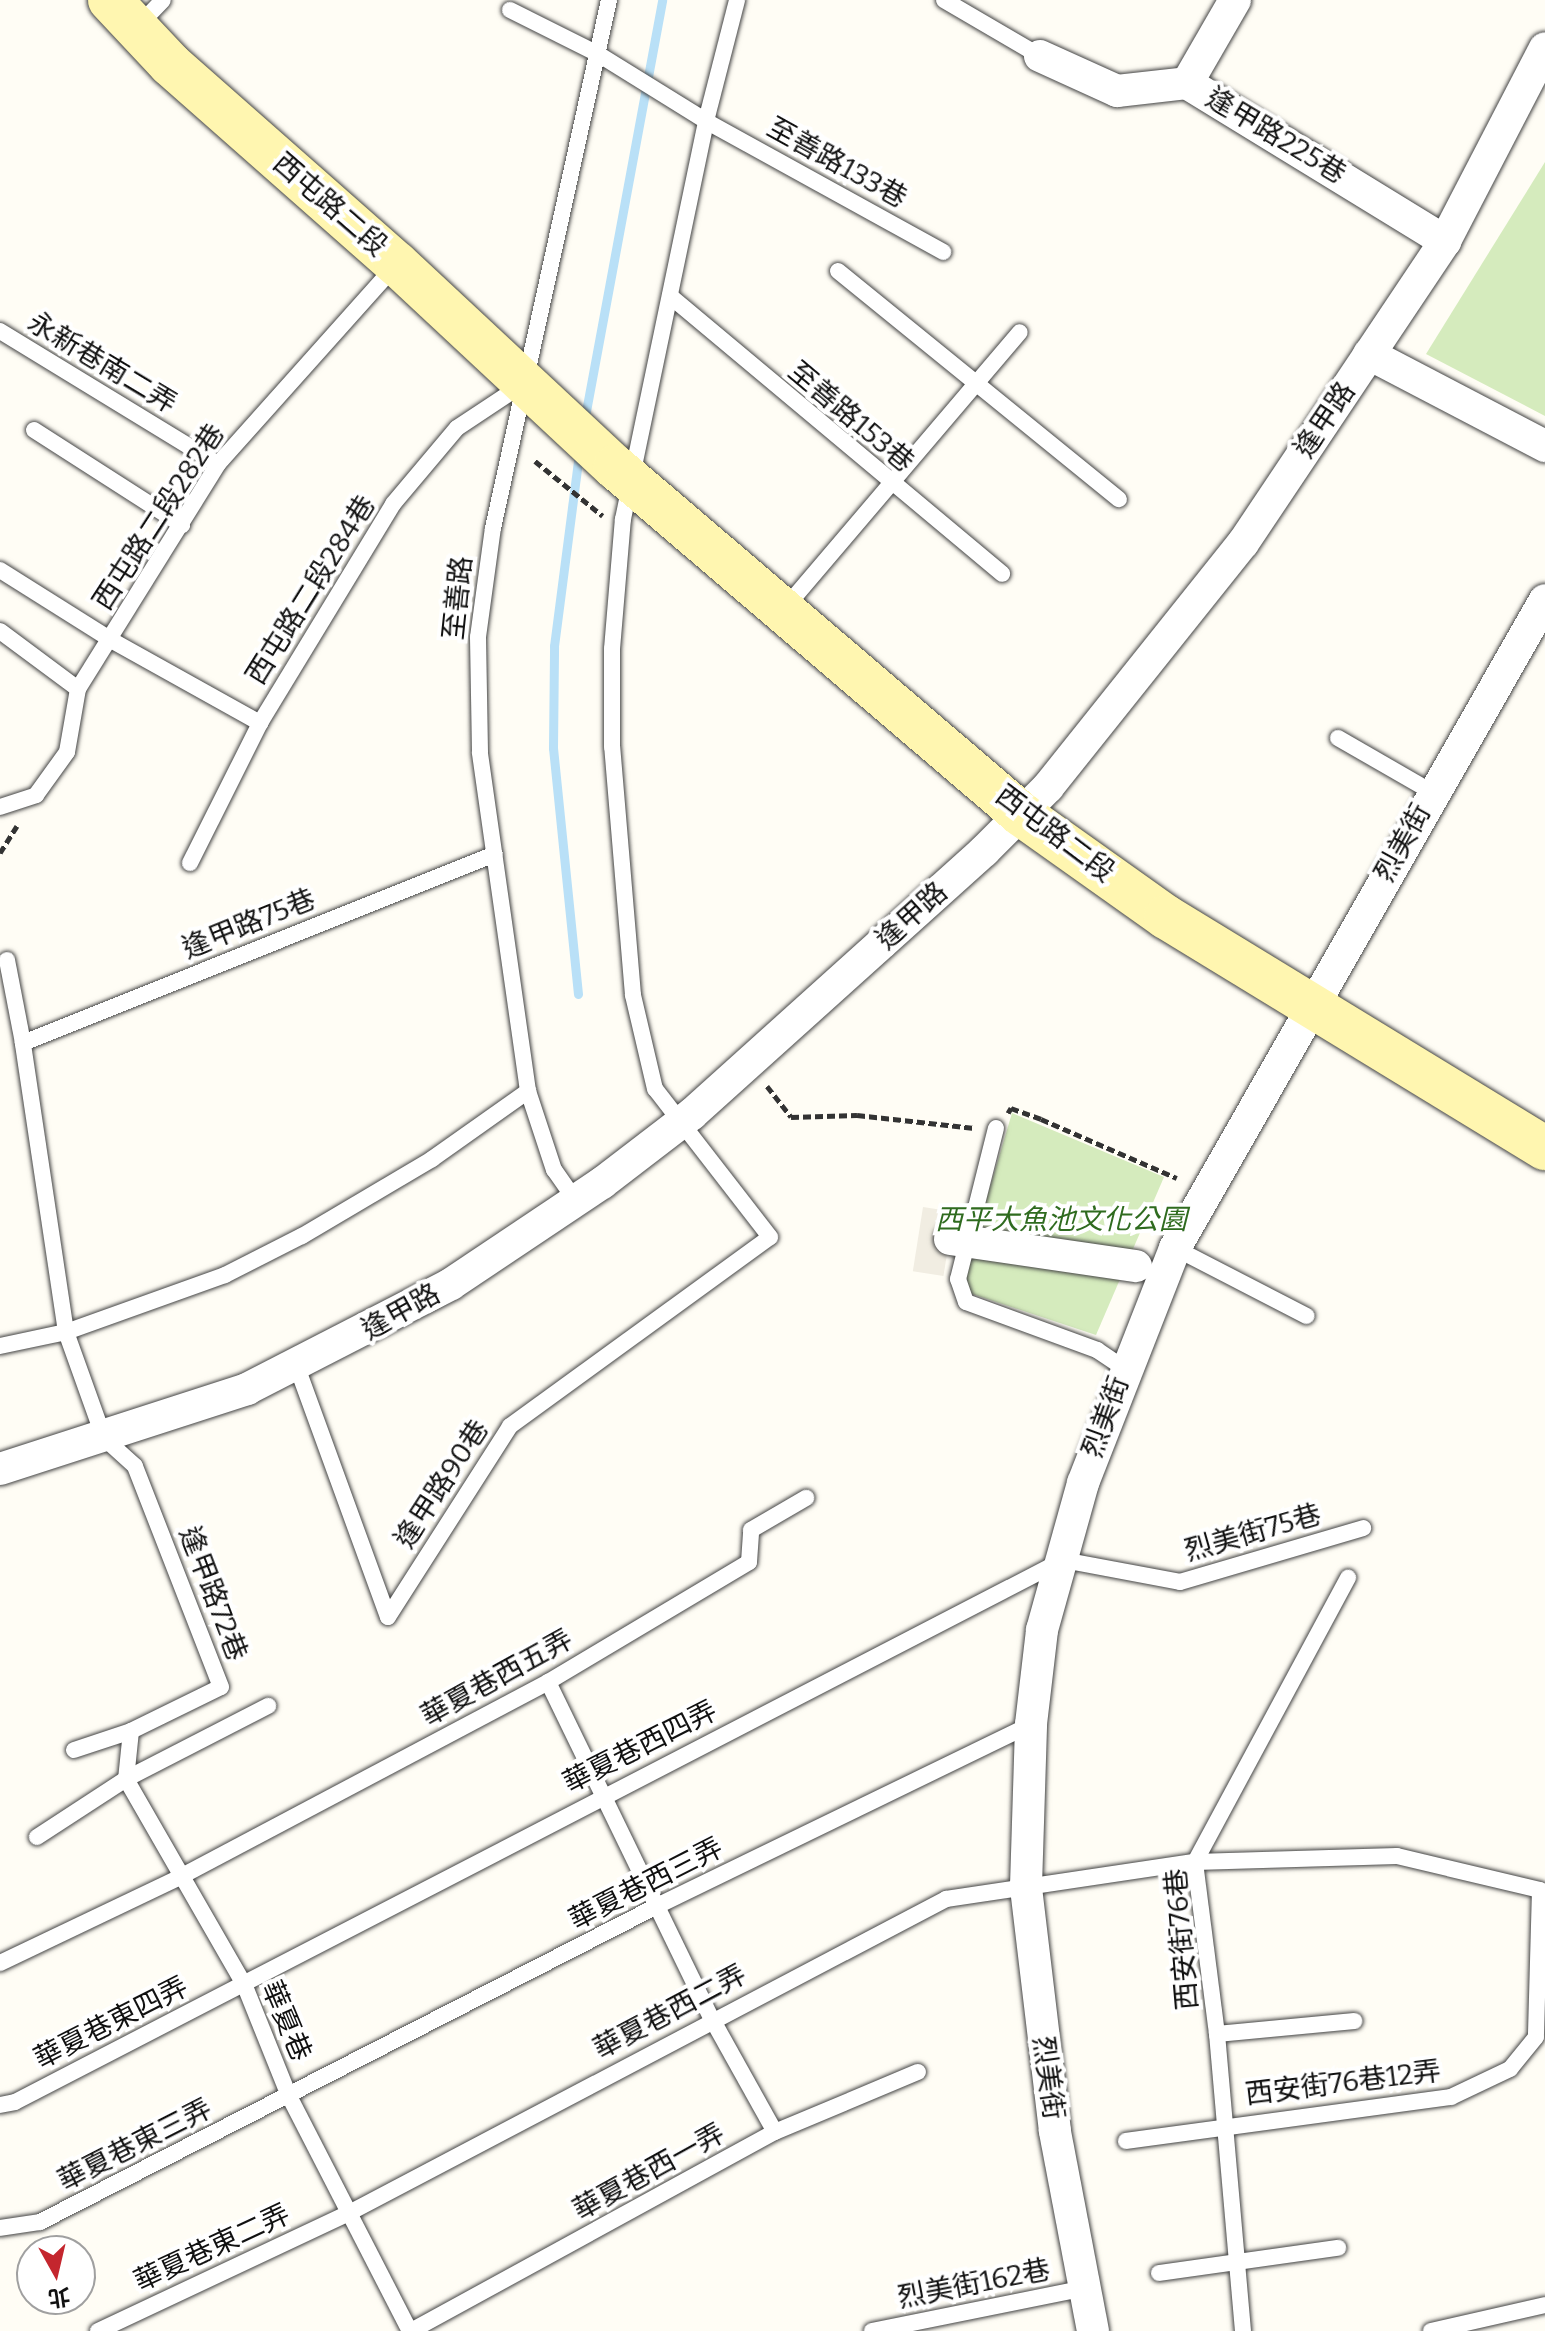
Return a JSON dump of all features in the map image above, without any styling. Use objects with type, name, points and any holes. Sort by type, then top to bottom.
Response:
[{"type":"street","name":"逢甲路225巷","points":[[1235,0],[1187,83],[1445,241]]},
{"type":"street","name":"西屯路二段","points":[[136,9],[397,264],[619,470],[1021,814],[1166,917],[1545,1148]]},
{"type":"street","name":"逢甲路","points":[[0,1469],[104,1438],[297,1367],[451,1284],[576,1201],[680,1123],[749,1064],[1021,814],[1048,787],[1234,555],[1445,241],[1545,48]]},
{"type":"street","points":[[1040,56],[1117,91],[1187,83]]},
{"type":"street","points":[[1369,354],[1545,446]]},
{"type":"street","name":"烈美街","points":[[1093,2331],[1055,2131],[1026,1886],[1031,1724],[1042,1630],[1083,1483],[1124,1368],[1175,1248],[1432,792],[1545,600]]},
{"type":"street","points":[[958,1240],[1136,1266]]},
{"type":"lane","name":"至善路","points":[[576,1201],[554,1170],[528,1091],[480,752],[478,637],[493,528],[539,396],[609,0]]},
{"type":"lane","points":[[680,1123],[655,1089],[640,1042],[617,827],[612,649],[619,470],[670,296],[706,121],[737,0]]},
{"type":"lane","points":[[944,0],[1040,56]]},
{"type":"lane","name":"至善路133巷","points":[[510,10],[598,54],[706,121],[943,252]]},
{"type":"lane","name":"西屯路二段282巷","points":[[0,807],[36,795],[67,752],[78,689],[218,464],[397,264]]},
{"type":"lane","points":[[838,271],[1119,499]]},
{"type":"lane","name":"至善路153巷","points":[[670,296],[890,485],[1002,574]]},
{"type":"lane","name":"永新巷南二弄","points":[[0,331],[218,464]]},
{"type":"lane","points":[[782,611],[979,386],[1020,332]]},
{"type":"lane","name":"西屯路二段284巷","points":[[190,863],[260,723],[393,504],[457,428],[539,396]]},
{"type":"lane","points":[[34,430],[182,525]]},
{"type":"lane","points":[[0,570],[111,640],[260,723]]},
{"type":"lane","points":[[0,631],[78,689]]},
{"type":"lane","points":[[1338,738],[1432,792]]},
{"type":"lane","name":"逢甲路75巷","points":[[23,1043],[495,854]]},
{"type":"lane","points":[[7,960],[23,1043],[66,1332],[104,1438]]},
{"type":"lane","points":[[0,1346],[66,1332],[164,1301],[302,1236],[432,1159],[528,1091]]},
{"type":"lane","name":"逢甲路90巷","points":[[297,1367],[388,1617],[510,1426],[770,1237],[680,1123]]},
{"type":"lane","points":[[996,1128],[958,1240],[958,1279],[966,1302],[1097,1350],[1124,1368]]},
{"type":"lane","points":[[1175,1248],[1307,1316]]},
{"type":"lane","name":"逢甲路72巷","points":[[104,1438],[135,1466],[221,1687],[131,1731]]},
{"type":"lane","name":"華夏巷西五弄","points":[[0,1963],[180,1877],[548,1682],[749,1562],[751,1530],[806,1498]]},
{"type":"lane","name":"烈美街75巷","points":[[1063,1560],[1180,1582],[1363,1528]]},
{"type":"lane","name":"華夏巷西四弄","points":[[244,1984],[604,1794],[1063,1560]]},
{"type":"lane","name":"西安街76巷","points":[[1243,2331],[1234,2262],[1217,2034],[1195,1862],[1348,1578]]},
{"type":"lane","points":[[548,1682],[712,2019],[775,2132]]},
{"type":"lane","points":[[37,1837],[126,1779],[268,1706]]},
{"type":"lane","name":"華夏巷西三弄","points":[[289,2096],[659,1905],[1031,1724]]},
{"type":"lane","points":[[74,1750],[131,1731],[126,1779]]},
{"type":"lane","name":"華夏巷","points":[[126,1779],[244,1984],[289,2096],[411,2331]]},
{"type":"lane","name":"西安街76巷12弄","points":[[1126,2141],[1223,2125],[1451,2097],[1510,2069],[1527,2053],[1536,2037],[1540,1995],[1540,1890],[1397,1856],[1195,1862]]},
{"type":"lane","name":"華夏巷西二弄","points":[[349,2213],[712,2019],[946,1899],[1195,1862]]},
{"type":"lane","name":"華夏巷東四弄","points":[[0,2105],[244,1984]]},
{"type":"lane","points":[[1217,2034],[1354,2021]]},
{"type":"lane","name":"華夏巷西一弄","points":[[411,2331],[775,2132],[918,2072]]},
{"type":"lane","name":"華夏巷東三弄","points":[[0,2228],[40,2222],[289,2096]]},
{"type":"lane","name":"華夏巷東二弄","points":[[98,2331],[349,2213]]},
{"type":"lane","points":[[1159,2273],[1338,2248]]},
{"type":"lane","name":"烈美街162巷","points":[[872,2331],[1086,2288]]},
{"type":"lane","points":[[1431,2331],[1545,2305]]},
{"type":"path","points":[[535,461],[598,512]]},
{"type":"path","points":[[749,1064],[791,1117],[857,1115],[996,1128],[1011,1108],[1177,1178]]},
{"type":"green space","points":[[1545,162],[1545,416],[1426,354]]},
{"type":"green space","name":"西平大魚池文化公園","points":[[1012,1113],[1164,1177],[1096,1335],[969,1293],[963,1278]]},
{"type":"shaded area","points":[[923,1207],[954,1212],[943,1276],[913,1271]]},
{"type":"waterway","points":[[584,422],[662,0]]},
{"type":"waterway","points":[[578,994],[553,748],[554,646],[579,453]]}]
